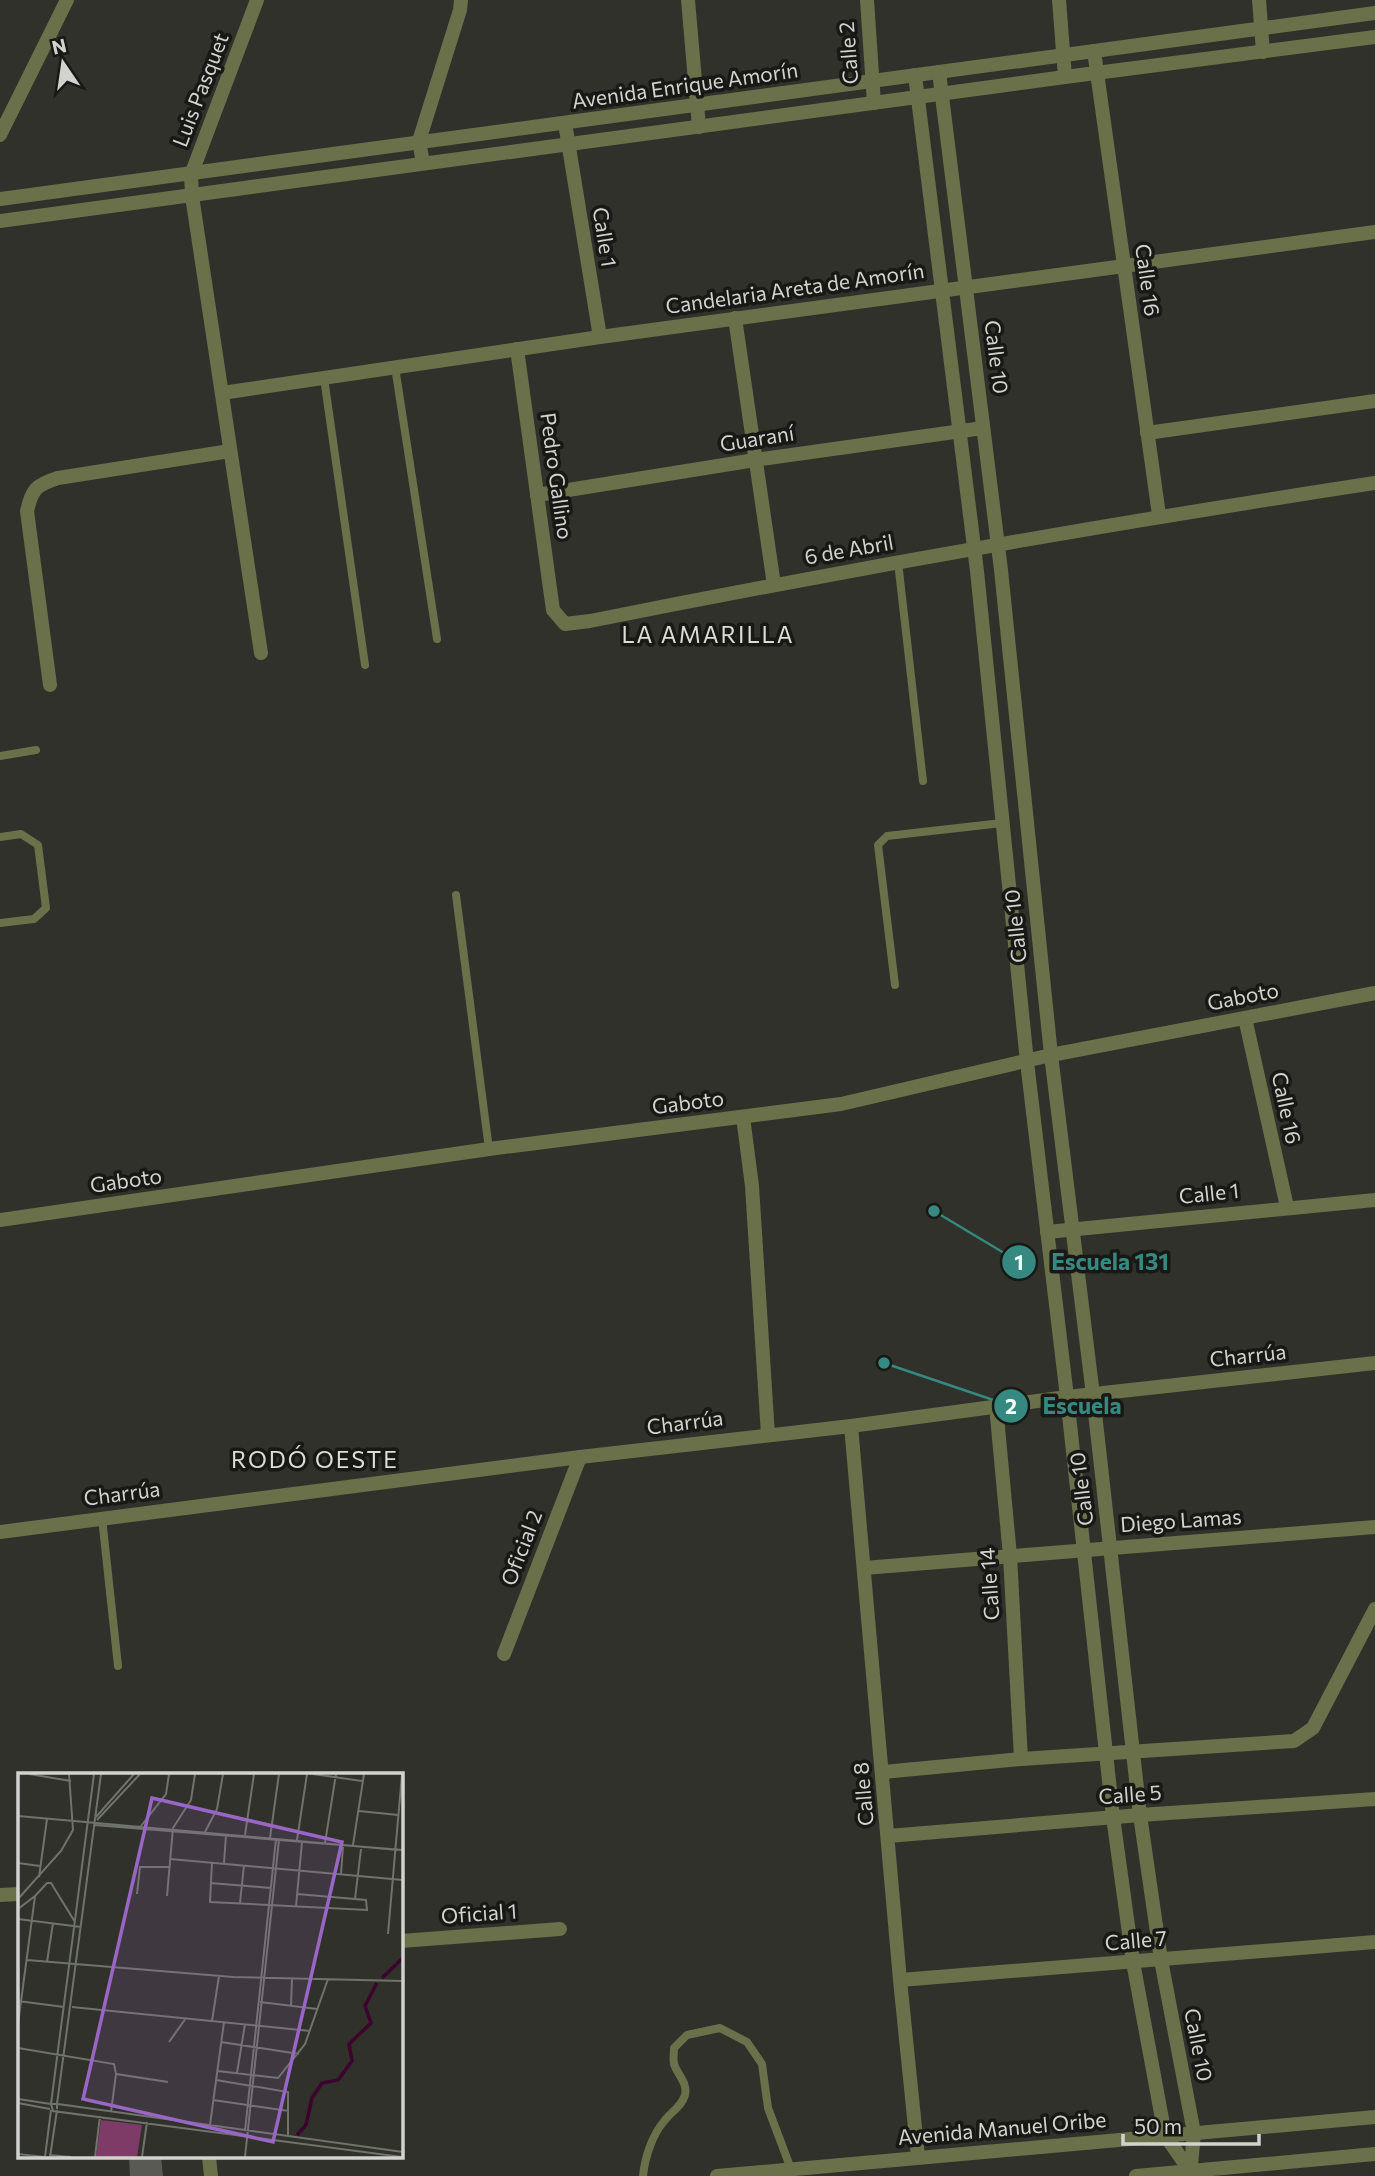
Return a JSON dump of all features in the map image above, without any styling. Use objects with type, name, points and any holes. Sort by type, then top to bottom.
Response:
[{"type":"street","points":[[0,135],[67,0]]},
{"type":"street","name":"Luis Pasquet","points":[[257,0],[191,174],[261,653]]},
{"type":"street","points":[[423,163],[419,141],[461,0]]},
{"type":"street","points":[[688,0],[699,127]]},
{"type":"street","name":"Calle 2","points":[[867,0],[874,103]]},
{"type":"street","points":[[1059,0],[1065,77]]},
{"type":"street","points":[[1259,0],[1263,52]]},
{"type":"street","name":"Avenida Enrique Amorín","points":[[0,199],[1375,13]]},
{"type":"street","name":"Avenida Enrique Amorín","points":[[0,221],[1375,37]]},
{"type":"street","name":"Calle 16","points":[[1094,51],[1159,515]]},
{"type":"street","name":"Calle 10","points":[[939,72],[997,545],[1051,1055],[1093,1395],[1140,1815],[1161,1960],[1194,2133],[1190,2174]]},
{"type":"street","name":"Calle 10","points":[[915,75],[974,549],[1027,1062],[1113,1817],[1133,1962],[1165,2135],[1190,2174]]},
{"type":"street","name":"Calle 1","points":[[565,123],[600,337]]},
{"type":"street","name":"Candelaria Areta de Amorín","points":[[222,393],[735,318],[1375,232]]},
{"type":"street","points":[[735,318],[774,585]]},
{"type":"street","name":"Pedro Gallino","points":[[517,349],[553,610]]},
{"type":"street","points":[[1147,433],[1375,401]]},
{"type":"street","name":"Guaraní","points":[[537,495],[755,460],[983,428]]},
{"type":"street","points":[[51,685],[27,511],[30,495],[40,483],[58,478],[230,451]]},
{"type":"street","name":"6 de Abril","points":[[553,610],[565,624],[590,621],[1159,515],[1375,483]]},
{"type":"street","name":"Gaboto","points":[[0,1220],[489,1149],[841,1104],[1051,1055],[1375,993]]},
{"type":"street","name":"Calle 16","points":[[1245,1018],[1287,1207]]},
{"type":"street","points":[[743,1117],[752,1186],[768,1435]]},
{"type":"street","name":"Calle 1","points":[[1047,1232],[1375,1200]]},
{"type":"street","name":"Charrúa","points":[[0,1532],[1067,1397],[1375,1363]]},
{"type":"street","name":"Calle 14","points":[[996,1406],[1010,1556],[1021,1759]]},
{"type":"street","name":"Calle 8","points":[[851,1426],[918,2157]]},
{"type":"street","name":"Oficial 2","points":[[504,1654],[580,1457]]},
{"type":"street","name":"Diego Lamas","points":[[864,1568],[1375,1528]]},
{"type":"street","points":[[883,1772],[1021,1759],[1294,1741],[1313,1728],[1375,1609]]},
{"type":"street","name":"Calle 5","points":[[888,1836],[1375,1799]]},
{"type":"street","points":[[0,1895],[18,1894]]},
{"type":"street","name":"Oficial 1","points":[[402,1941],[560,1929]]},
{"type":"street","name":"Calle 7","points":[[900,1980],[1375,1942]]},
{"type":"street","name":"Avenida Manuel Oribe","points":[[717,2176],[1375,2117]]},
{"type":"street","points":[[1136,2176],[1190,2174],[1375,2154]]},
{"type":"street","points":[[209,2158],[211,2176]]},
{"type":"lane","points":[[396,367],[437,639]]},
{"type":"lane","points":[[324,378],[365,664]]},
{"type":"lane","points":[[898,562],[923,780]]},
{"type":"lane","points":[[0,756],[36,750]]},
{"type":"lane","points":[[894,985],[878,845],[887,836],[1002,822]]},
{"type":"lane","points":[[0,837],[22,834],[38,845],[46,908],[34,919],[0,923]]},
{"type":"lane","points":[[456,895],[489,1149]]},
{"type":"lane","points":[[102,1518],[118,1667]]},
{"type":"lane","points":[[643,2176],[645,2159],[664,2120],[678,2107],[686,2094],[684,2081],[674,2063],[674,2048],[687,2035],[720,2028],[747,2042],[762,2064],[768,2108],[791,2169]]},
{"type":"building","points":[[129,2158],[161,2158],[163,2176],[130,2176]]},
{"type":"place","name":"Escuela 131","points":[[934,1211]]},
{"type":"place","name":"Escuela","points":[[884,1363]]},
{"type":"district","name":"LA AMARILLA","points":[[708,635]]},
{"type":"district","name":"RODÓ OESTE","points":[[315,1460]]}]
